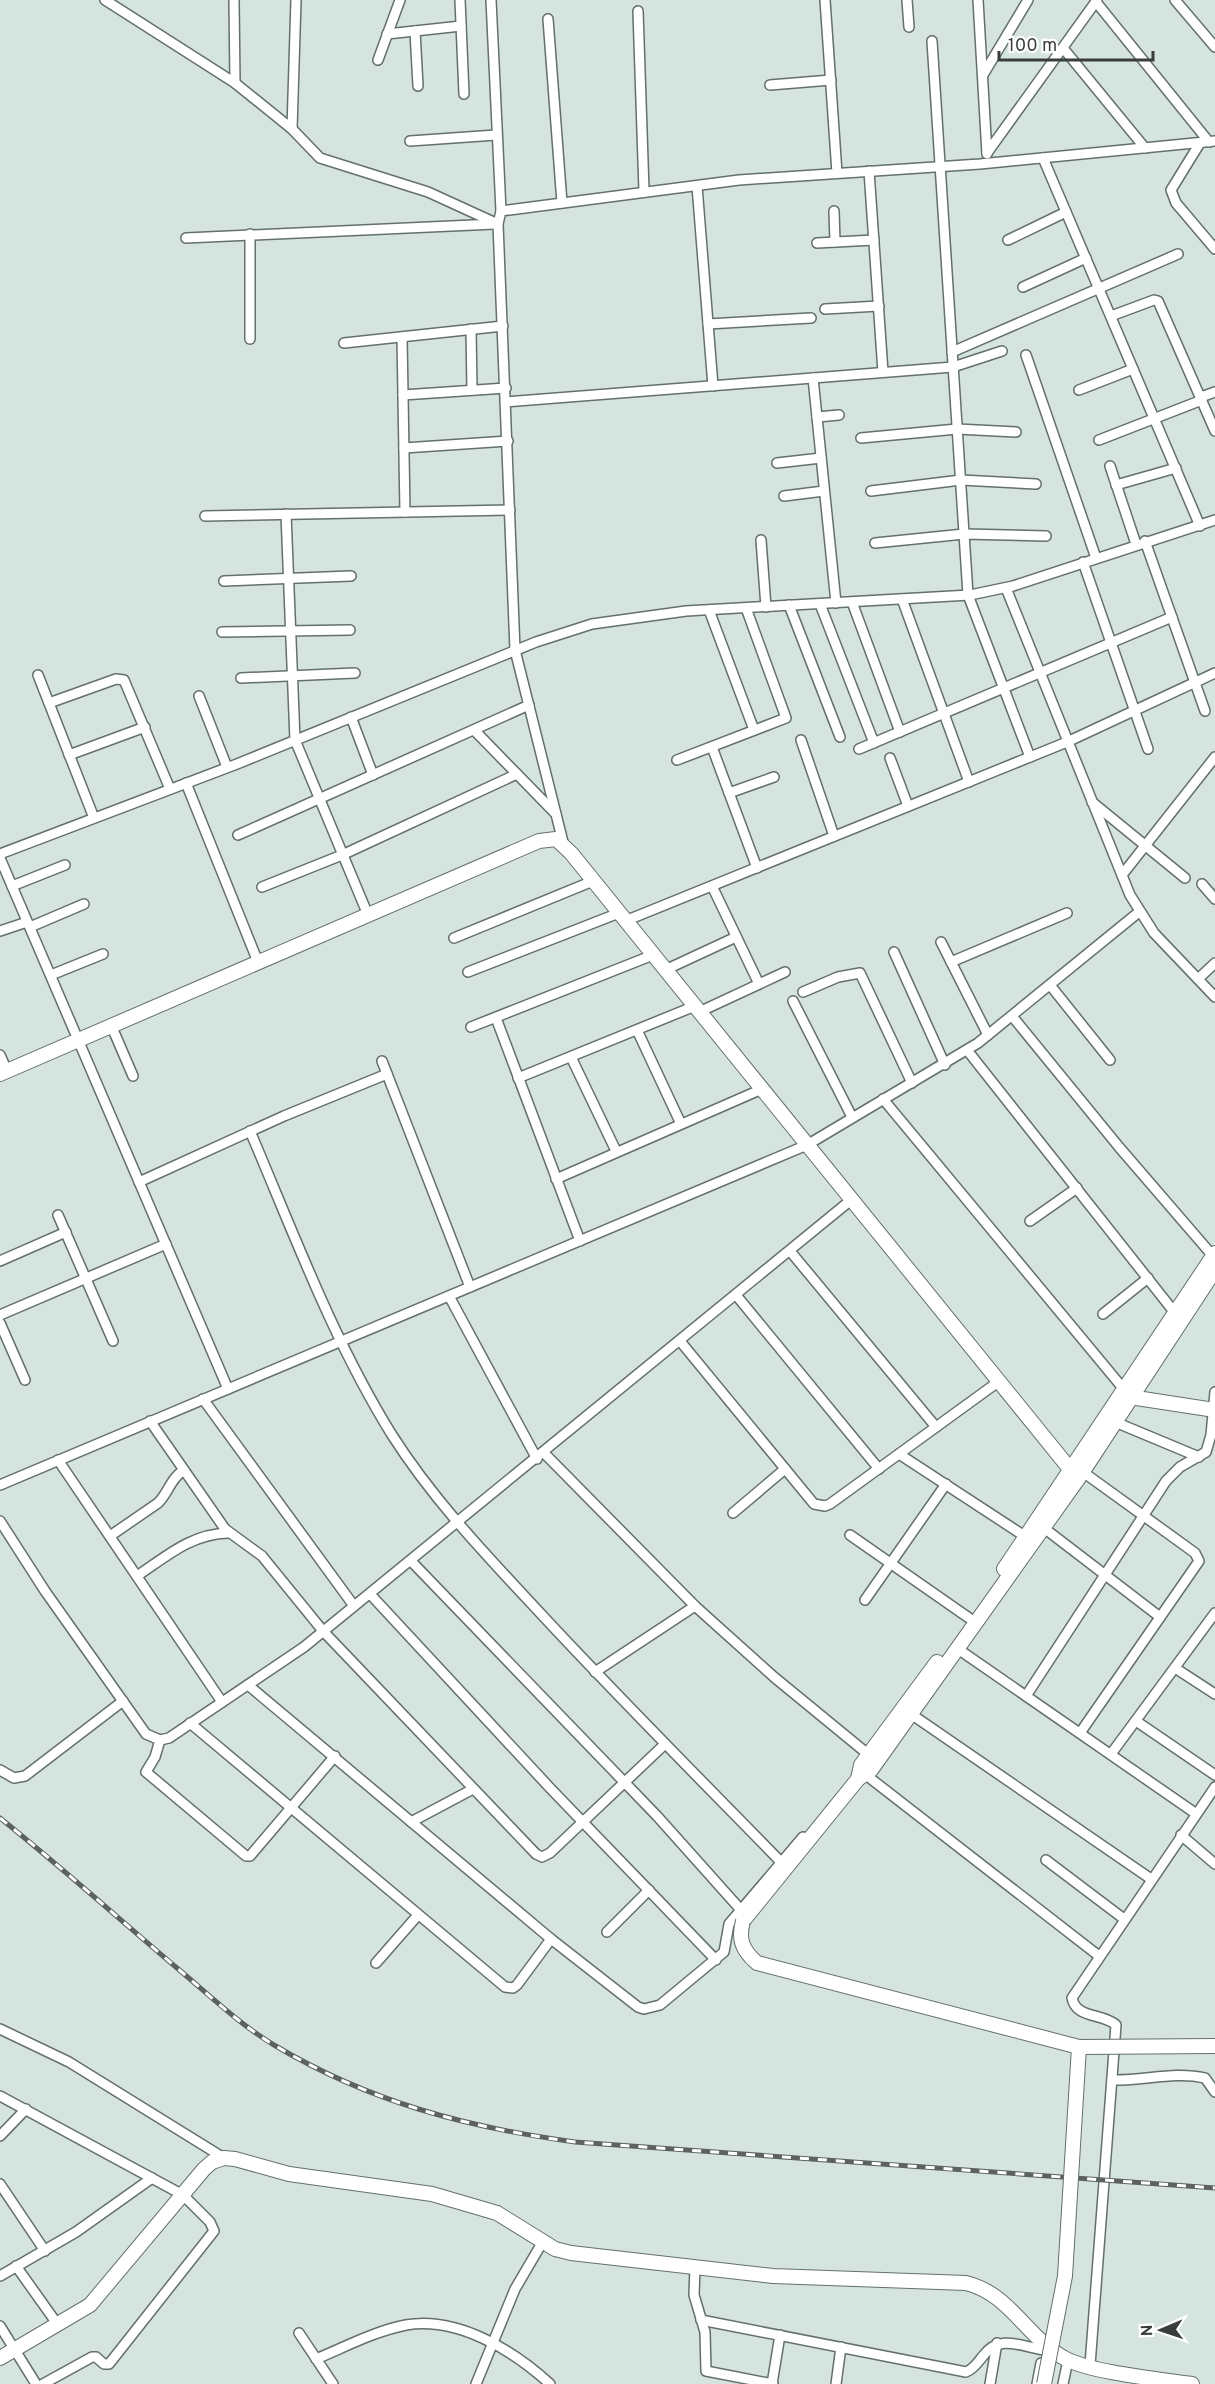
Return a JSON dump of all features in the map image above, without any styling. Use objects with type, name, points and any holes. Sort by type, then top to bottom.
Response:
[{"type":"main road","points":[[4,1072],[539,841],[556,839],[594,881],[998,1382],[1077,1474]]},
{"type":"main road","points":[[1214,1254],[1174,1313],[1044,1528],[958,1649],[911,1714],[742,1915],[741,1943],[746,1953],[757,1963],[1079,2047],[1215,2046]]},
{"type":"main road","points":[[861,1775],[868,1755],[1026,1537],[1115,1422],[1127,1393],[1215,1270]]},
{"type":"main road","points":[[1127,1393],[1214,1410]]},
{"type":"main road","points":[[1044,2384],[1065,2276],[1079,2047]]},
{"type":"main road","points":[[0,2358],[90,2305],[204,2169],[212,2162],[224,2158],[289,2174],[432,2194],[468,2202],[516,2223],[555,2249],[571,2253],[773,2276],[966,2283],[984,2288],[999,2298],[1045,2348],[1068,2360],[1122,2379],[1187,2384]]},
{"type":"street","points":[[105,0],[235,83],[292,129],[320,158],[428,192],[498,224]]},
{"type":"street","points":[[234,0],[235,83]]},
{"type":"street","points":[[292,129],[296,0]]},
{"type":"street","points":[[378,60],[399,0]]},
{"type":"street","points":[[460,0],[464,94]]},
{"type":"street","points":[[491,0],[501,211],[498,224],[515,650],[564,846]]},
{"type":"street","points":[[825,0],[837,173]]},
{"type":"street","points":[[907,0],[909,27]]},
{"type":"street","points":[[978,0],[988,158]]},
{"type":"street","points":[[983,75],[1028,0]]},
{"type":"street","points":[[1175,0],[1215,47]]},
{"type":"street","points":[[988,158],[1097,1],[1208,142]]},
{"type":"street","points":[[638,11],[644,191]]},
{"type":"street","points":[[548,19],[562,203]]},
{"type":"street","points":[[387,34],[461,26]]},
{"type":"street","points":[[416,31],[418,86]]},
{"type":"street","points":[[932,41],[968,596],[1030,757]]},
{"type":"street","points":[[1063,48],[1145,148]]},
{"type":"street","points":[[770,85],[831,80]]},
{"type":"street","points":[[410,141],[496,135]]},
{"type":"street","points":[[501,211],[739,180],[940,166],[988,158],[1043,158],[1208,142]]},
{"type":"street","points":[[1208,142],[1171,190],[1176,202],[1215,249]]},
{"type":"street","points":[[1043,158],[1200,526]]},
{"type":"street","points":[[869,171],[883,372]]},
{"type":"street","points":[[697,186],[713,386]]},
{"type":"street","points":[[834,212],[835,242]]},
{"type":"street","points":[[1008,240],[1066,212]]},
{"type":"street","points":[[186,238],[498,224]]},
{"type":"street","points":[[250,234],[250,339]]},
{"type":"street","points":[[817,243],[874,240]]},
{"type":"street","points":[[952,352],[1178,254]]},
{"type":"street","points":[[1023,287],[1086,258]]},
{"type":"street","points":[[1111,316],[1154,300],[1158,301],[1215,431]]},
{"type":"street","points":[[825,309],[879,306]]},
{"type":"street","points":[[708,324],[811,318]]},
{"type":"street","points":[[344,343],[503,326]]},
{"type":"street","points":[[471,329],[472,390]]},
{"type":"street","points":[[402,337],[405,512]]},
{"type":"street","points":[[506,402],[953,367],[1002,351]]},
{"type":"street","points":[[1026,355],[1096,558]]},
{"type":"street","points":[[1079,390],[1133,369]]},
{"type":"street","points":[[813,378],[836,603]]},
{"type":"street","points":[[404,395],[506,388]]},
{"type":"street","points":[[1099,440],[1155,419],[1215,392]]},
{"type":"street","points":[[817,417],[839,415]]},
{"type":"street","points":[[861,438],[957,429],[1016,432]]},
{"type":"street","points":[[404,448],[508,441]]},
{"type":"street","points":[[777,463],[821,458]]},
{"type":"street","points":[[1110,466],[1172,617],[1205,711]]},
{"type":"street","points":[[1116,485],[1176,468]]},
{"type":"street","points":[[871,491],[961,480],[1036,484]]},
{"type":"street","points":[[784,496],[824,490]]},
{"type":"street","points":[[205,516],[510,510]]},
{"type":"street","points":[[286,514],[295,740],[368,915]]},
{"type":"street","points":[[228,1389],[0,856],[295,740],[515,650],[591,624],[617,618],[709,610],[968,596],[1006,588],[1215,520]]},
{"type":"street","points":[[875,543],[964,534],[1046,536]]},
{"type":"street","points":[[761,540],[766,607]]},
{"type":"street","points":[[1083,562],[1148,749]]},
{"type":"street","points":[[224,581],[351,576]]},
{"type":"street","points":[[1006,588],[1090,801],[1139,912],[1154,933],[1215,997]]},
{"type":"street","points":[[902,599],[969,782]]},
{"type":"street","points":[[852,602],[900,732]]},
{"type":"street","points":[[820,604],[874,743]]},
{"type":"street","points":[[789,606],[840,737]]},
{"type":"street","points":[[677,760],[786,716],[746,608]]},
{"type":"street","points":[[709,610],[754,730]]},
{"type":"street","points":[[859,749],[1172,617]]},
{"type":"street","points":[[222,632],[291,629],[350,630]]},
{"type":"street","points":[[468,972],[757,868],[1067,742],[1215,673]]},
{"type":"street","points":[[241,678],[292,674],[354,674]]},
{"type":"street","points":[[38,675],[94,818]]},
{"type":"street","points":[[49,703],[120,679],[127,684],[170,789]]},
{"type":"street","points":[[199,696],[227,767]]},
{"type":"street","points":[[238,835],[529,705]]},
{"type":"street","points":[[351,717],[373,775]]},
{"type":"street","points":[[69,755],[146,727]]},
{"type":"street","points":[[474,730],[556,815]]},
{"type":"street","points":[[801,740],[834,836]]},
{"type":"street","points":[[712,747],[757,868]]},
{"type":"street","points":[[890,758],[908,806]]},
{"type":"street","points":[[1122,875],[1213,763]]},
{"type":"street","points":[[262,887],[342,855],[516,774]]},
{"type":"street","points":[[729,793],[774,777]]},
{"type":"street","points":[[186,783],[258,962]]},
{"type":"street","points":[[1090,801],[1185,878]]},
{"type":"street","points":[[12,886],[65,866]]},
{"type":"street","points":[[454,938],[594,881]]},
{"type":"street","points":[[1202,884],[1215,899]]},
{"type":"street","points":[[712,886],[759,984]]},
{"type":"street","points":[[0,931],[29,924],[84,904]]},
{"type":"street","points":[[0,1485],[807,1145],[968,1050],[1139,912]]},
{"type":"street","points":[[951,962],[1067,913]]},
{"type":"street","points":[[665,970],[736,937]]},
{"type":"street","points":[[941,942],[988,1035]]},
{"type":"street","points":[[894,952],[945,1065]]},
{"type":"street","points":[[51,975],[103,954]]},
{"type":"street","points":[[471,1027],[653,955]]},
{"type":"street","points":[[1198,979],[1215,963]]},
{"type":"street","points":[[518,1078],[637,1030],[697,1009],[785,972]]},
{"type":"street","points":[[803,992],[838,977],[860,973],[912,1083]]},
{"type":"street","points":[[1050,985],[1110,1060]]},
{"type":"street","points":[[793,1001],[852,1118]]},
{"type":"street","points":[[1012,1016],[1119,1146],[1214,1254]]},
{"type":"street","points":[[496,1018],[580,1241]]},
{"type":"street","points":[[111,1025],[133,1076]]},
{"type":"street","points":[[637,1030],[681,1124]]},
{"type":"street","points":[[968,1050],[1174,1313]]},
{"type":"street","points":[[0,1055],[4,1072]]},
{"type":"street","points":[[571,1057],[616,1151]]},
{"type":"street","points":[[382,1061],[470,1287]]},
{"type":"street","points":[[139,1182],[250,1131],[387,1074]]},
{"type":"street","points":[[556,1179],[762,1089]]},
{"type":"street","points":[[883,1099],[1127,1393]]},
{"type":"street","points":[[250,1131],[340,1341],[393,1436],[457,1524],[595,1672],[781,1862]]},
{"type":"street","points":[[1030,1221],[1077,1188]]},
{"type":"street","points":[[0,1521],[146,1734],[160,1740],[169,1738],[323,1631],[541,1456],[851,1200]]},
{"type":"street","points":[[58,1215],[113,1341]]},
{"type":"street","points":[[0,1261],[66,1232]]},
{"type":"street","points":[[0,1315],[166,1244]]},
{"type":"street","points":[[790,1251],[936,1427]]},
{"type":"street","points":[[1102,1314],[1148,1278]]},
{"type":"street","points":[[736,1295],[879,1469]]},
{"type":"street","points":[[449,1296],[541,1456],[695,1606],[774,1677],[868,1755]]},
{"type":"street","points":[[0,1323],[25,1380]]},
{"type":"street","points":[[680,1341],[814,1504],[825,1506],[998,1382]]},
{"type":"street","points":[[1026,1696],[1172,1473],[1206,1452],[1210,1444],[1215,1392]]},
{"type":"street","points":[[203,1399],[354,1606]]},
{"type":"street","points":[[150,1421],[228,1533],[262,1556],[323,1631],[536,1854],[542,1857],[550,1853],[623,1781],[665,1744]]},
{"type":"street","points":[[1115,1422],[1199,1457]]},
{"type":"street","points":[[899,1454],[1026,1537]]},
{"type":"street","points":[[58,1460],[222,1702]]},
{"type":"street","points":[[732,1513],[785,1469]]},
{"type":"street","points":[[110,1536],[158,1503],[164,1497],[171,1480],[184,1470]]},
{"type":"street","points":[[1077,1474],[1195,1553],[1199,1562],[1080,1733]]},
{"type":"street","points":[[865,1600],[946,1484]]},
{"type":"street","points":[[1044,1528],[1160,1617]]},
{"type":"street","points":[[137,1576],[188,1541],[213,1533],[228,1533]]},
{"type":"street","points":[[850,1535],[969,1618]]},
{"type":"street","points":[[411,1561],[623,1781],[742,1915]]},
{"type":"street","points":[[369,1594],[716,1960]]},
{"type":"street","points":[[595,1672],[695,1606]]},
{"type":"street","points":[[1111,1755],[1214,1616]]},
{"type":"street","points":[[958,1649],[1195,1813]]},
{"type":"street","points":[[1175,1668],[1215,1694]]},
{"type":"street","points":[[248,1685],[551,1939],[638,2007],[644,2009],[660,2005],[724,1952],[729,1924],[742,1915],[781,1862],[861,1775],[1099,1956]]},
{"type":"street","points":[[0,1770],[14,1779],[25,1776],[123,1701]]},
{"type":"street","points":[[911,1714],[1151,1879]]},
{"type":"street","points":[[1136,1721],[1215,1775]]},
{"type":"street","points":[[190,1723],[509,1989],[517,1985],[551,1939]]},
{"type":"street","points":[[160,1740],[155,1757],[146,1770],[147,1774],[246,1856],[254,1855],[335,1756]]},
{"type":"street","points":[[1090,2366],[1116,2025],[1076,2008],[1072,1998],[1195,1813],[1215,1787]]},
{"type":"street","points":[[411,1822],[473,1790]]},
{"type":"street","points":[[1181,1835],[1215,1864]]},
{"type":"street","points":[[1046,1860],[1124,1919]]},
{"type":"street","points":[[607,1932],[649,1890]]},
{"type":"street","points":[[376,1963],[418,1915]]},
{"type":"street","points":[[0,2029],[69,2062],[224,2158]]},
{"type":"street","points":[[1112,2080],[1137,2081],[1187,2074],[1205,2078],[1215,2092]]},
{"type":"street","points":[[0,2096],[183,2195],[210,2222],[213,2236],[109,2364],[104,2364],[96,2357],[92,2357],[43,2384]]},
{"type":"street","points":[[0,2136],[26,2109]]},
{"type":"street","points":[[2,2271],[45,2251],[76,2232],[152,2178]]},
{"type":"street","points":[[0,2184],[45,2251]]},
{"type":"street","points":[[476,2384],[515,2289],[542,2242]]},
{"type":"street","points":[[16,2266],[58,2325]]},
{"type":"street","points":[[695,2267],[694,2295],[705,2340],[706,2371],[772,2384],[780,2335]]},
{"type":"street","points":[[701,2320],[966,2372],[972,2370],[989,2347],[997,2343],[1045,2348],[1037,2384]]},
{"type":"street","points":[[316,2359],[382,2331],[409,2325],[452,2328],[494,2342],[533,2368],[550,2384]]},
{"type":"street","points":[[0,2326],[36,2384]]},
{"type":"street","points":[[299,2333],[333,2384]]},
{"type":"street","points":[[990,2384],[997,2343]]},
{"type":"street","points":[[836,2384],[841,2347]]},
{"type":"street","points":[[1062,2384],[1068,2360]]},
{"type":"railway","points":[[0,1818],[248,2028],[310,2065],[382,2097],[419,2109],[495,2129],[575,2142],[1215,2188]]}]
